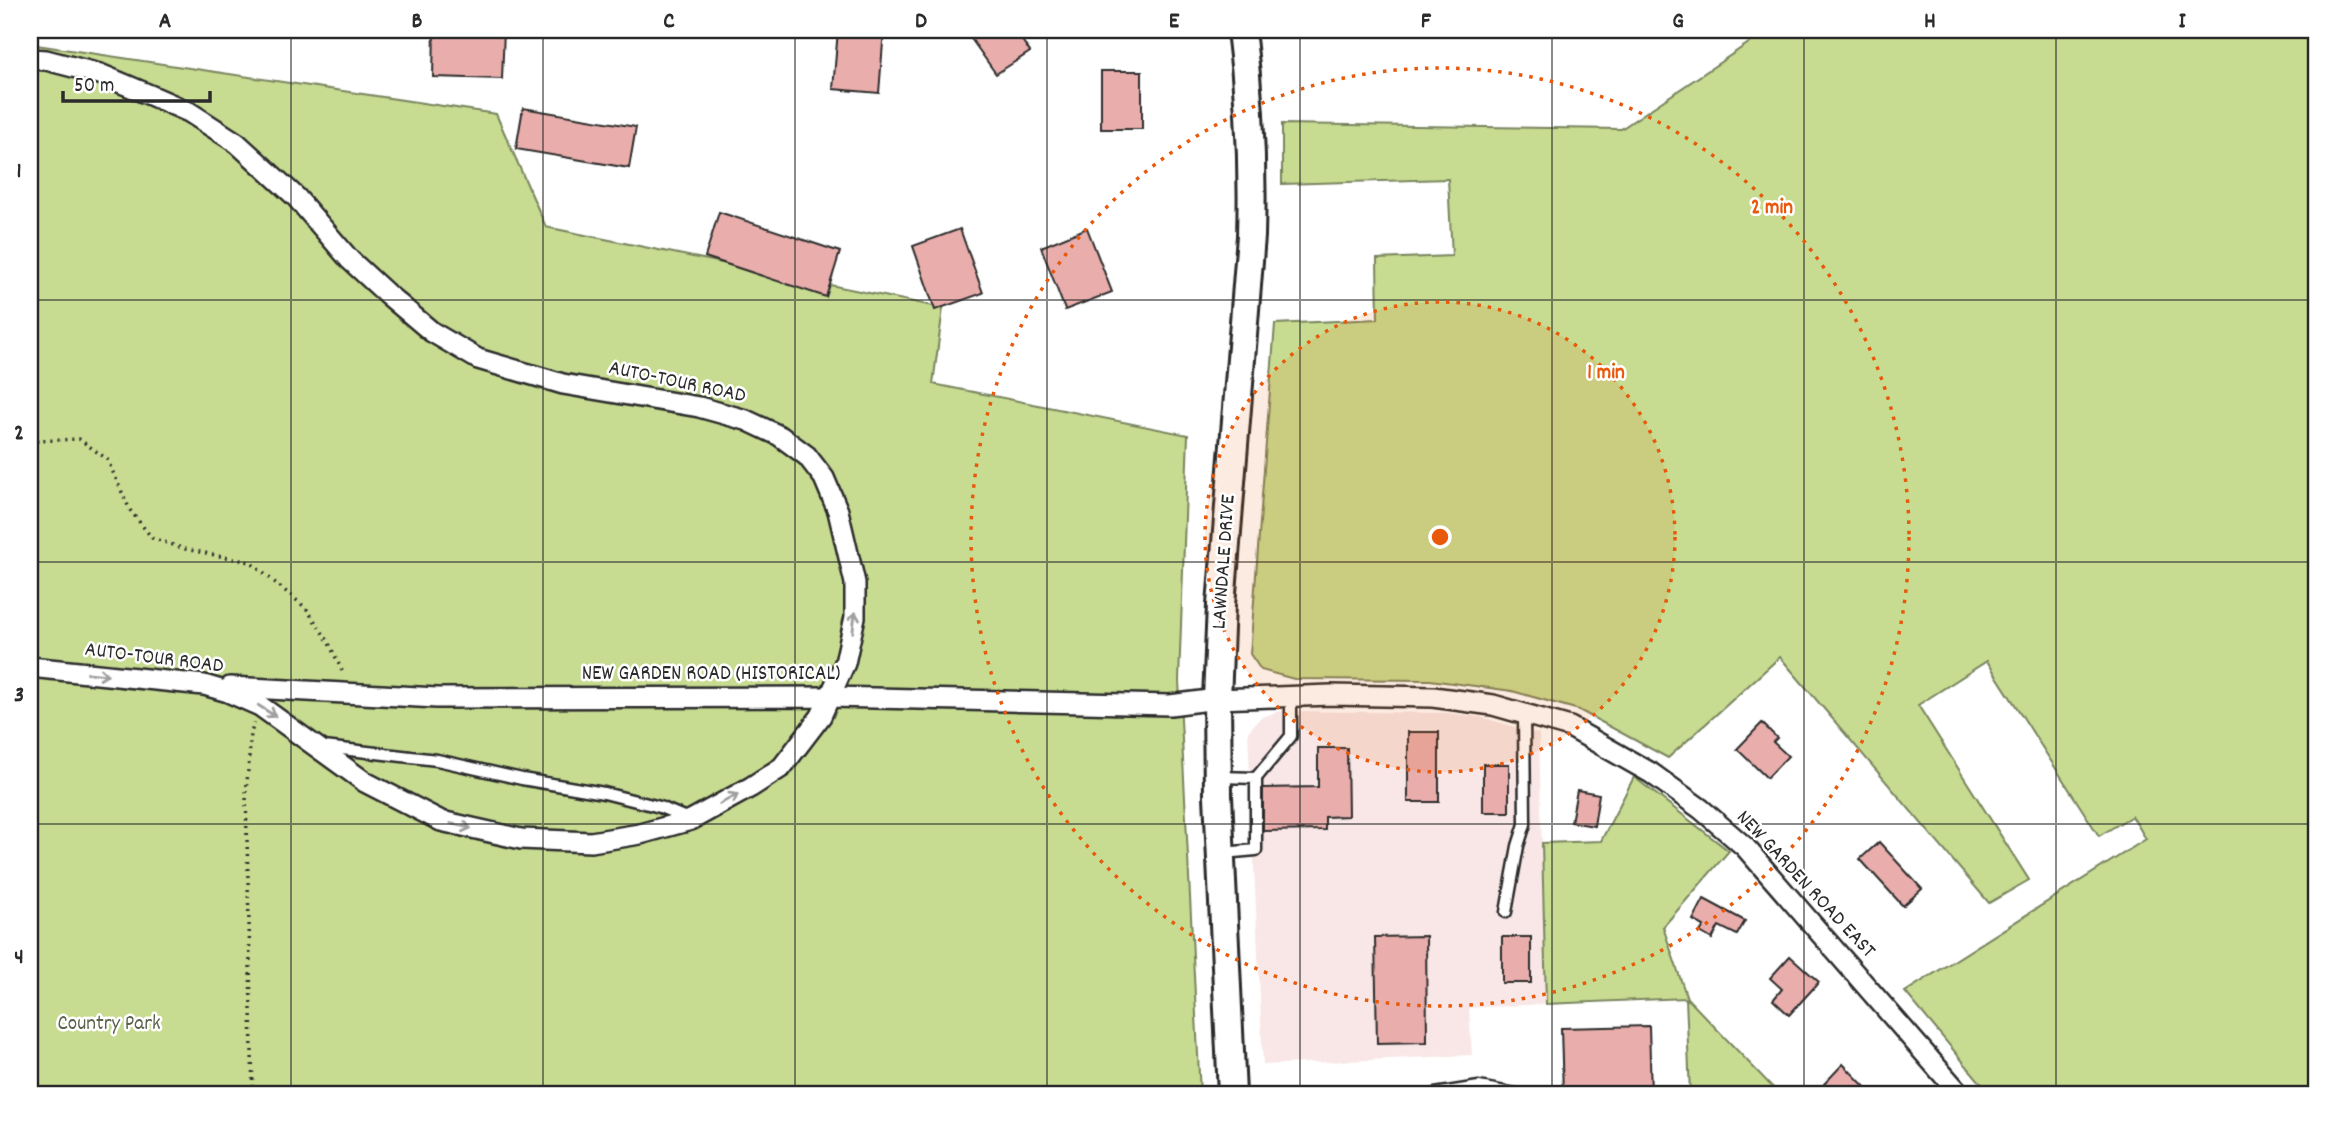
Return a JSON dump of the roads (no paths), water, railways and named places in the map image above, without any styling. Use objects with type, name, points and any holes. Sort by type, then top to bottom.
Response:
[{"type":"main road","name":"LAWNDALE DRIVE","points":[[1232,1094],[1217,699],[1221,605],[1251,236],[1251,138],[1241,30]]},
{"type":"street","name":"AUTO-TOUR ROAD","points":[[30,59],[46,60],[100,74],[150,94],[189,112],[237,143],[296,197],[350,260],[387,294],[432,332],[478,359],[563,384],[699,407],[746,420],[780,436],[807,456],[824,478],[838,511],[855,583],[856,617],[850,647],[831,697],[809,734],[782,767],[691,820],[640,834],[591,842],[521,839],[441,821],[365,782],[260,706],[228,692],[204,685],[30,667]]},
{"type":"street","name":"NEW GARDEN ROAD (HISTORICAL)","points":[[204,685],[437,698],[831,697],[1170,705],[1217,699]]},
{"type":"street","name":"NEW GARDEN ROAD EAST","points":[[1217,699],[1331,695],[1433,697],[1493,705],[1570,727],[1651,773],[1701,809],[1745,847],[1960,1094]]},
{"type":"lane","points":[[1221,853],[1256,850],[1256,778],[1292,736],[1292,696]]},
{"type":"lane","points":[[1506,912],[1524,824],[1524,714]]},
{"type":"lane","points":[[313,746],[438,760],[522,779],[604,793],[660,807],[691,820]]},
{"type":"lane","points":[[1218,778],[1256,778]]},
{"type":"lane","points":[[1435,1094],[1479,1087],[1516,1094]]},
{"type":"park label","name":"Country Park","points":[[109,1025]]}]
